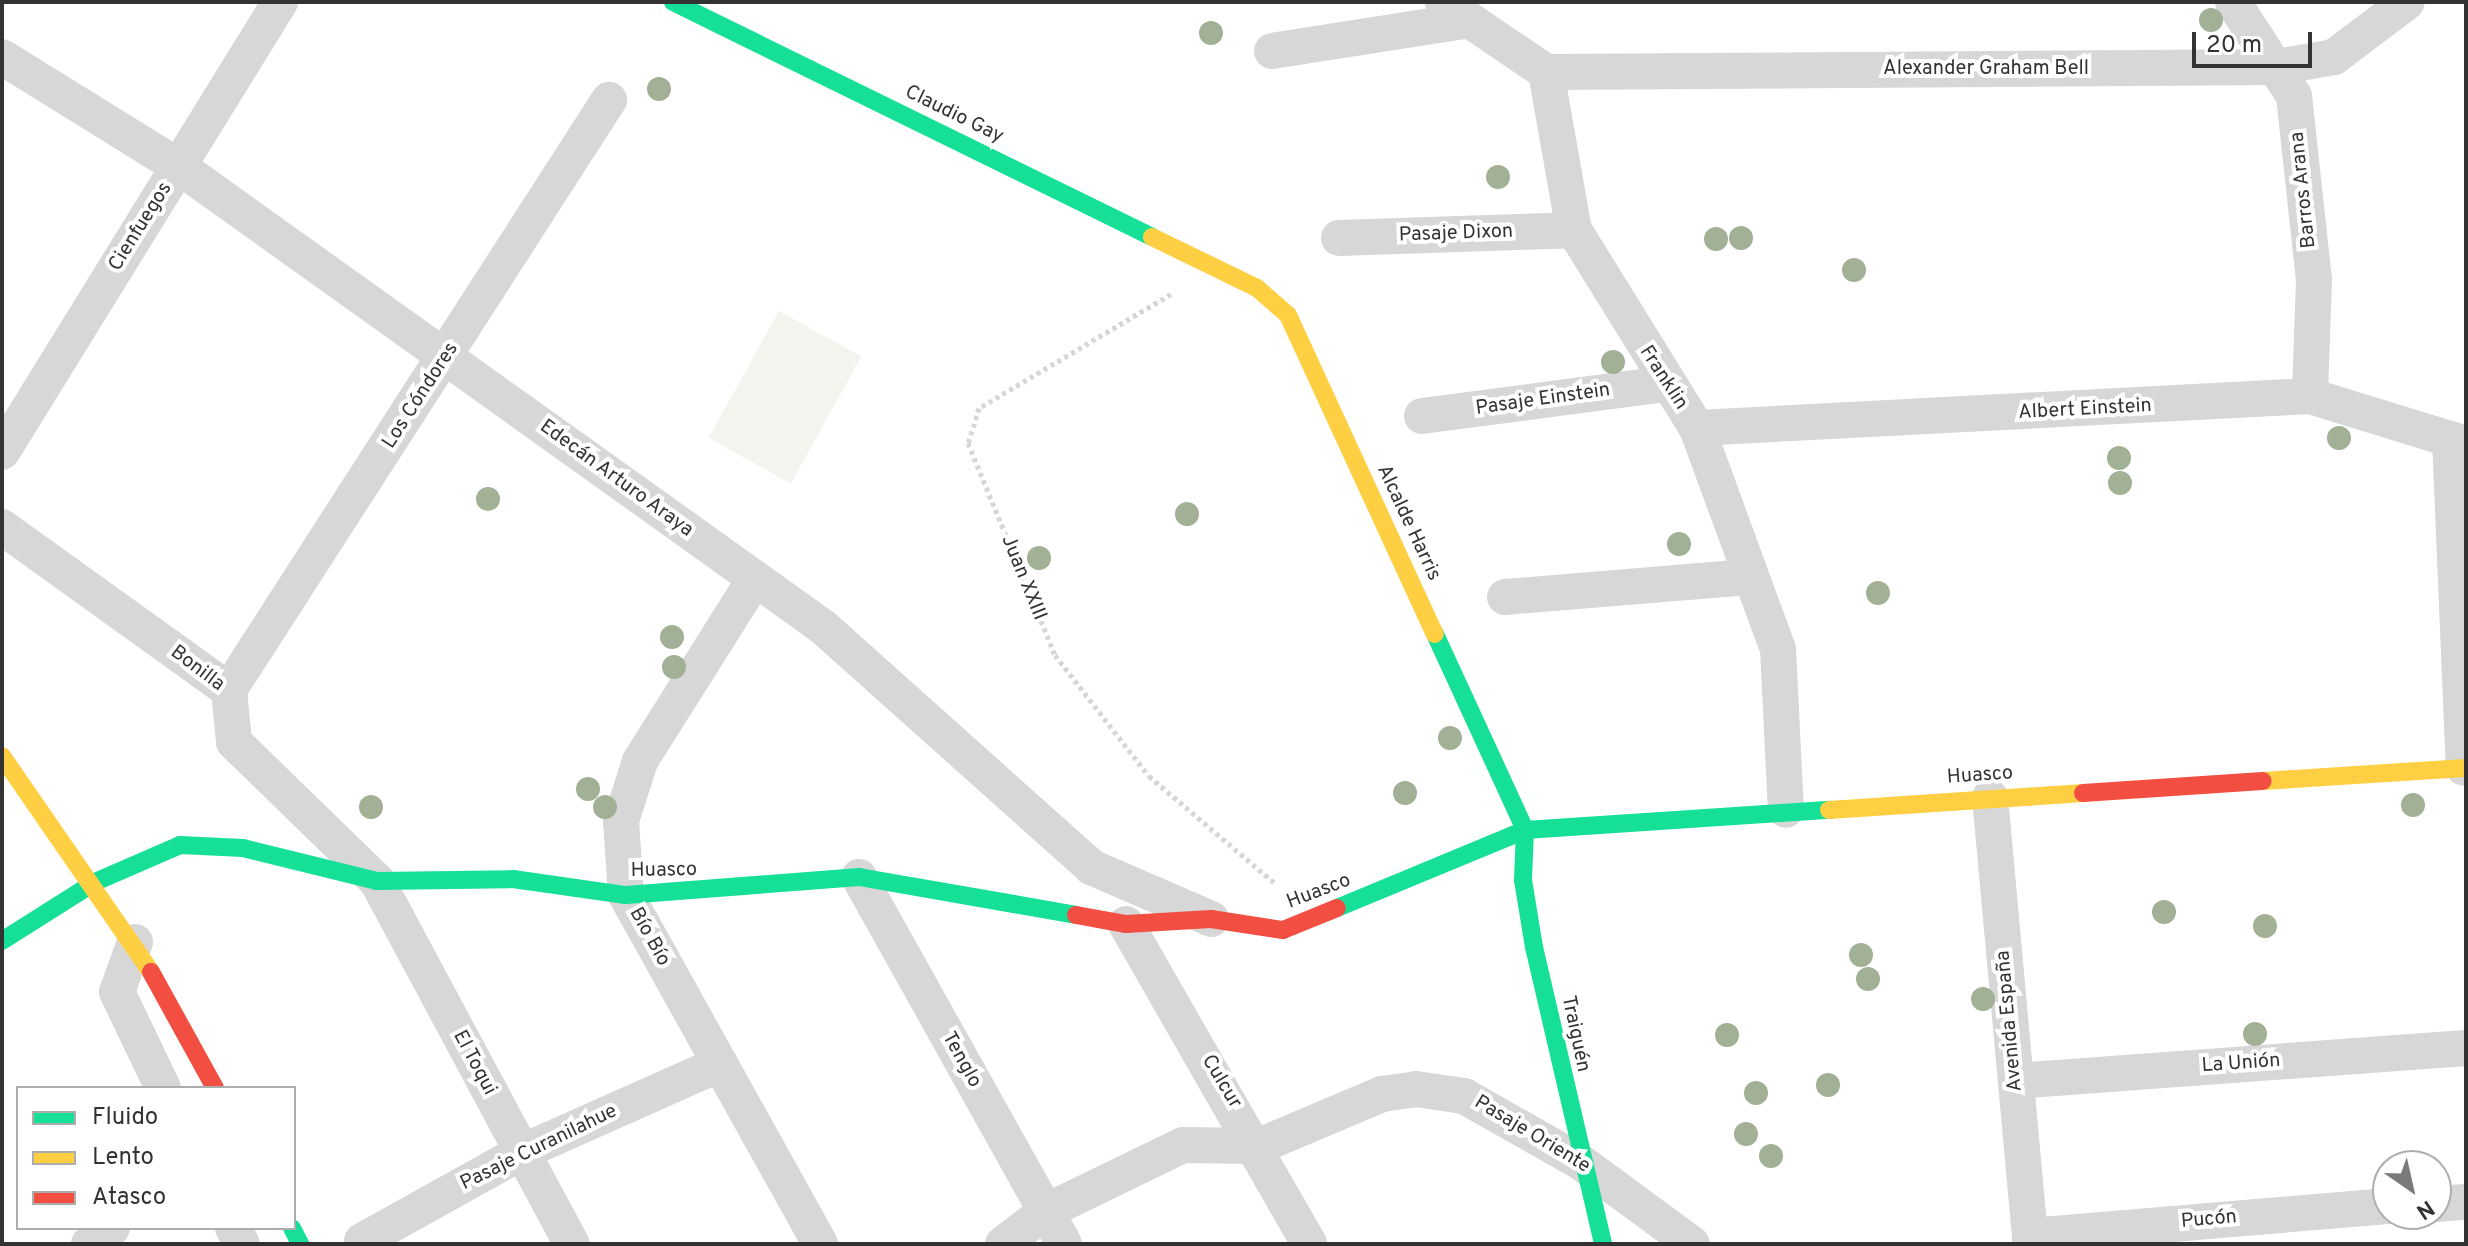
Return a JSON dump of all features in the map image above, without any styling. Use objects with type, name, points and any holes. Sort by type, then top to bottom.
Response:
[{"type":"street","name":"Cienfuegos","points":[[2,452],[280,2]]},
{"type":"street","name":"Claudio Gay","points":[[673,2],[1216,267]]},
{"type":"street","name":"Barros Arana","points":[[2233,2],[2294,96],[2314,279],[2310,396]]},
{"type":"street","name":"Alexander Graham Bell","points":[[1546,72],[2277,67],[2334,57],[2407,2]]},
{"type":"street","points":[[1272,51],[1453,11],[1546,72]]},
{"type":"street","name":"Edecán Arturo Araya","points":[[2,57],[178,166],[823,627],[1091,867],[1211,919]]},
{"type":"street","name":"Franklin","points":[[1546,72],[1574,230],[1664,384],[1697,428],[1748,577],[1778,649],[1786,810]]},
{"type":"street","name":"Los Cóndores","points":[[229,690],[448,357],[609,100]]},
{"type":"street","name":"Pasaje Dixon","points":[[1339,238],[1574,230]]},
{"type":"street","name":"Alcalde Harris","points":[[1216,267],[1257,288],[1288,315],[1525,830]]},
{"type":"street","name":"Pasaje Einstein","points":[[1422,416],[1664,384]]},
{"type":"street","name":"Albert Einstein","points":[[1697,428],[2310,396],[2458,441]]},
{"type":"street","points":[[2458,441],[2465,768]]},
{"type":"street","name":"Bonilla","points":[[2,527],[229,690],[234,742],[377,881]]},
{"type":"street","points":[[1505,597],[1748,577]]},
{"type":"street","name":"Bío Bío","points":[[754,580],[640,761],[621,821],[626,895],[820,1244]]},
{"type":"street","points":[[2,756],[135,942],[214,1086]]},
{"type":"street","name":"Huasco","points":[[2,941],[95,882],[180,845],[243,848],[377,881],[513,879],[626,895],[759,890],[859,877],[1126,924],[1211,919],[1283,930],[1317,919],[1525,830],[1786,810],[2465,768]]},
{"type":"street","name":"Avenida España","points":[[1990,797],[2031,1240]]},
{"type":"street","name":"Traiguén","points":[[1525,830],[1523,880],[1534,947],[1579,1161],[1603,1244]]},
{"type":"street","name":"Tenglo","points":[[859,877],[1064,1244]]},
{"type":"street","name":"El Toqui","points":[[377,881],[572,1244]]},
{"type":"street","name":"Culcur","points":[[1126,924],[1259,1146],[1309,1244]]},
{"type":"street","points":[[135,942],[117,992],[162,1086]]},
{"type":"street","name":"La Unión","points":[[2016,1081],[2466,1048]]},
{"type":"street","name":"Pasaje Curanilahue","points":[[362,1241],[522,1152],[720,1064]]},
{"type":"street","name":"Pasaje Oriente","points":[[1003,1244],[1045,1212],[1183,1145],[1259,1146],[1382,1094],[1416,1089],[1464,1096],[1579,1161],[1692,1244]]},
{"type":"street","name":"Pucón","points":[[2031,1240],[2372,1208]]},
{"type":"street","points":[[89,1244],[109,1230]]},
{"type":"path","name":"Juan XXIII","points":[[1216,267],[979,408],[968,443],[1055,655],[1149,776],[1317,919]]},
{"type":"shaded area","points":[[779,311],[861,357],[791,483],[709,438]]},
{"type":"traffic: fast","points":[[673,2],[1152,237]]},
{"type":"traffic: fast","points":[[1435,634],[1525,830],[1523,880],[1534,947],[1603,1244]]},
{"type":"traffic: fast","points":[[1337,908],[1525,830],[1829,810]]},
{"type":"traffic: fast","points":[[2,941],[95,882],[180,845],[243,848],[377,881],[513,879],[626,895],[859,877],[1076,915]]},
{"type":"traffic: fast","points":[[293,1230],[300,1244]]},
{"type":"traffic: slow","points":[[1152,237],[1257,288],[1288,315],[1435,634]]},
{"type":"traffic: slow","points":[[2,756],[151,972]]},
{"type":"traffic: slow","points":[[2263,781],[2466,768]]},
{"type":"traffic: slow","points":[[1829,810],[2083,793]]},
{"type":"traffic: jam","points":[[2083,793],[2263,781]]},
{"type":"traffic: jam","points":[[1076,915],[1126,924],[1211,919],[1283,930],[1337,908]]},
{"type":"traffic: jam","points":[[151,972],[214,1086]]}]
